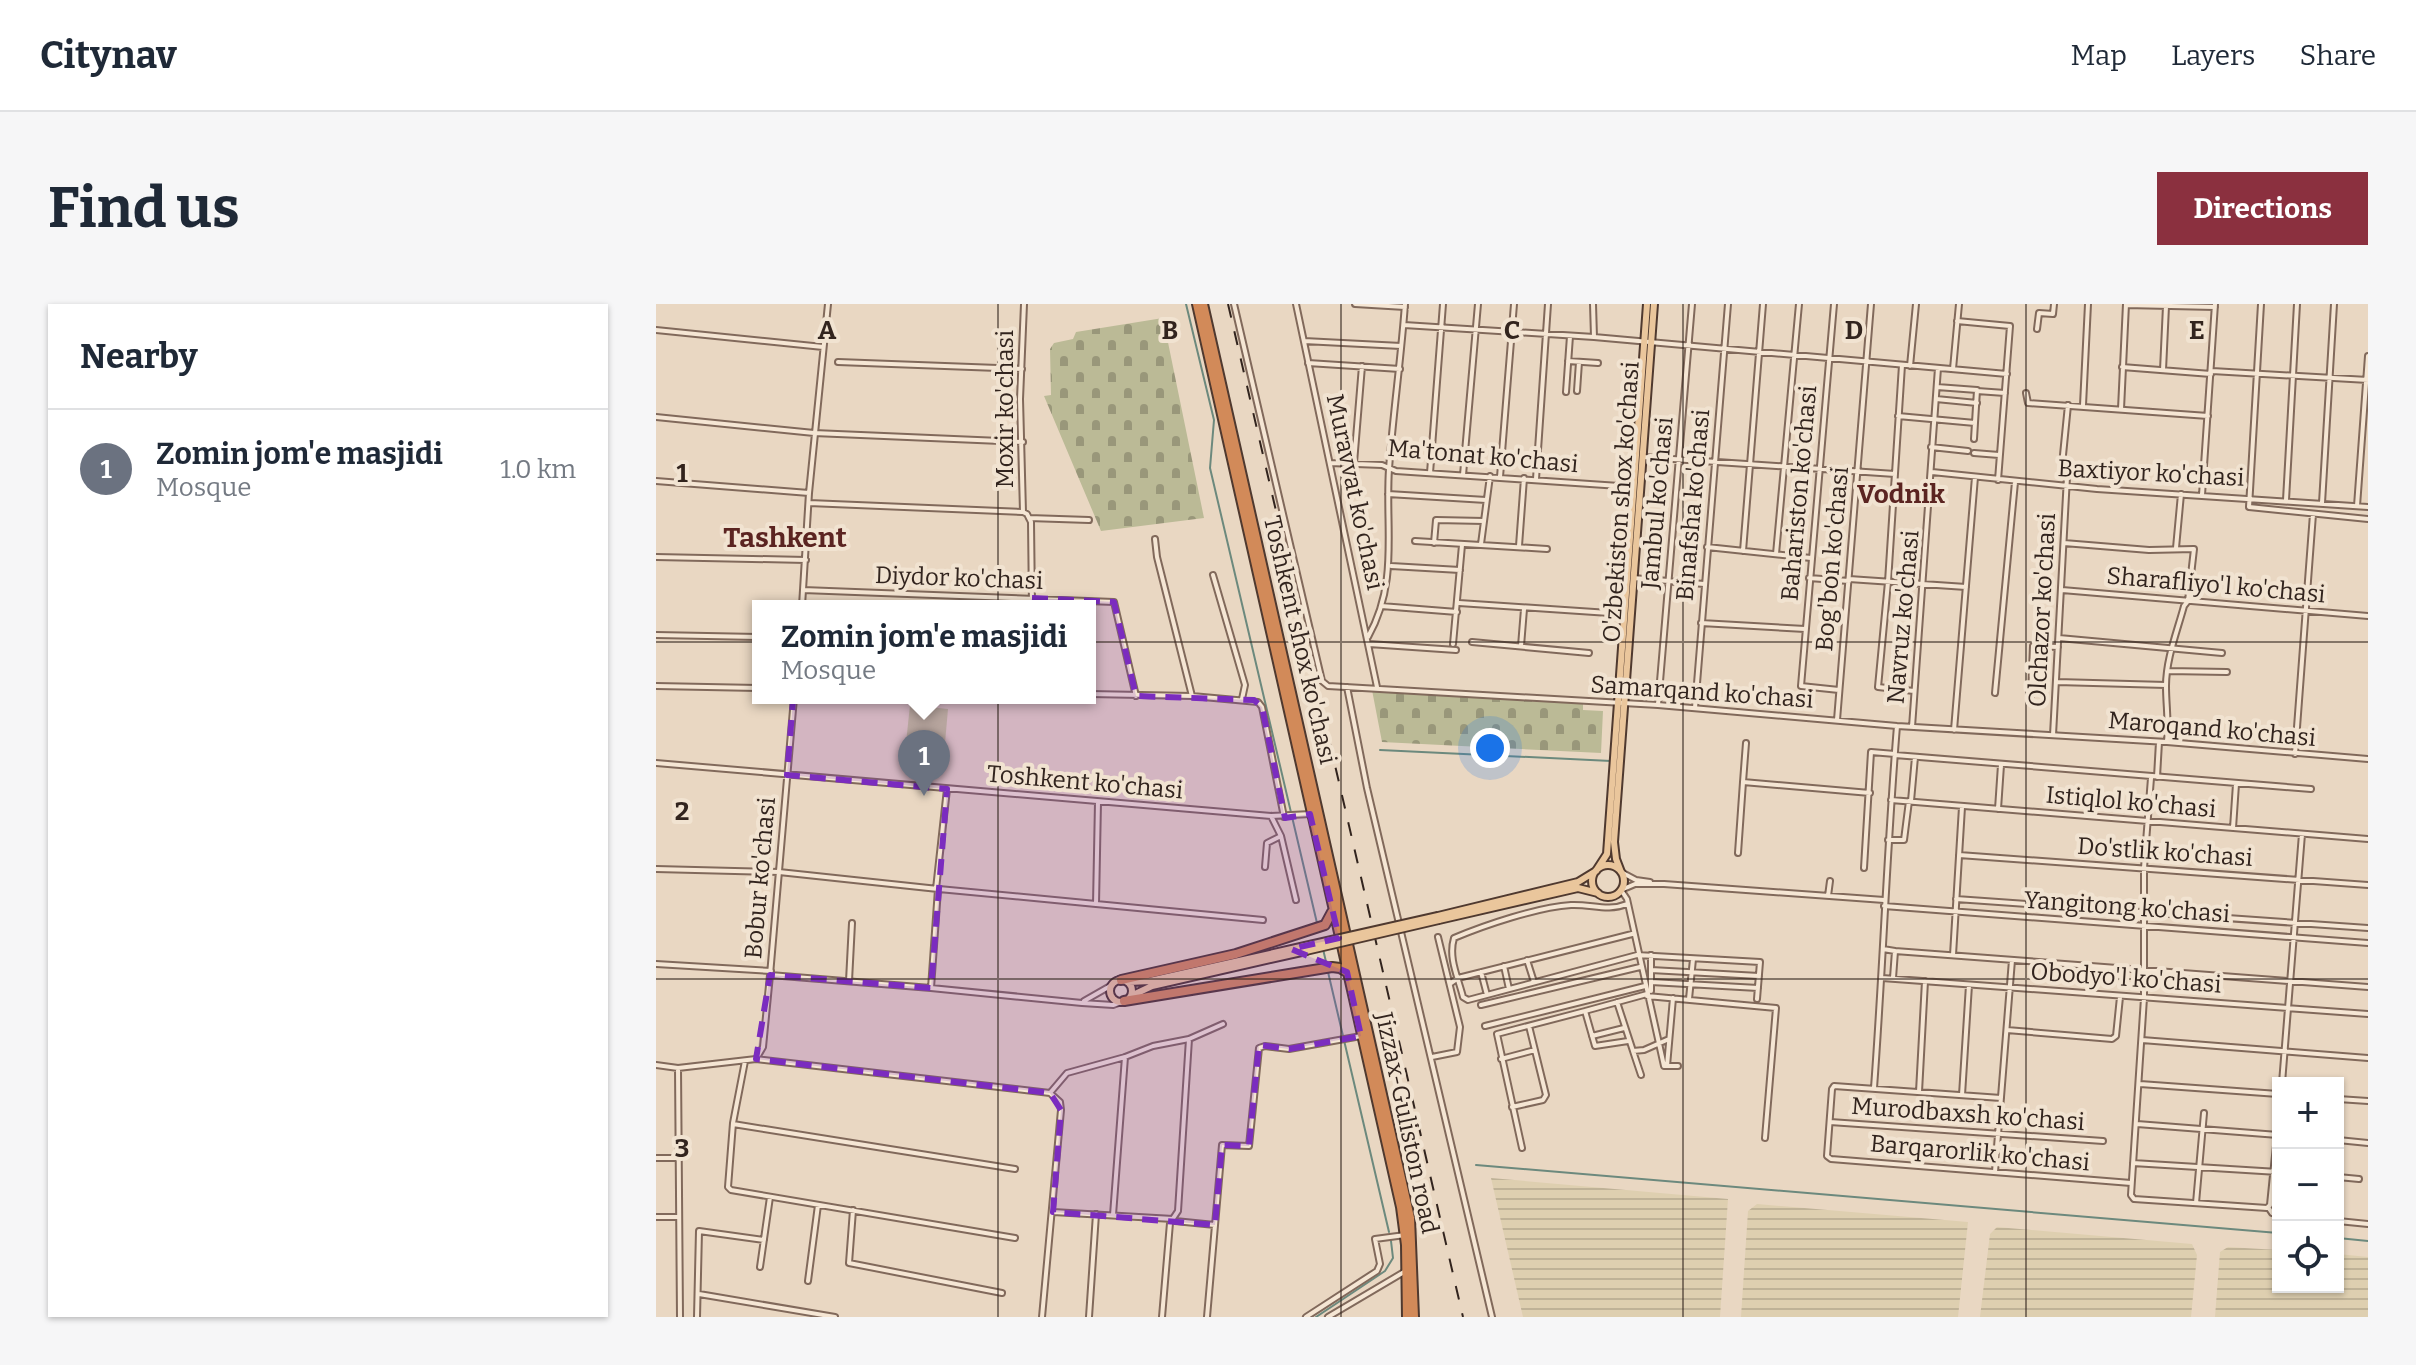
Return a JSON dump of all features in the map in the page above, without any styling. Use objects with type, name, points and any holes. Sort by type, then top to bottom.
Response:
[{"type":"highway","points":[[1197,304],[1314,814]]},
{"type":"highway","name":"Toshkent shox ko'chasi","points":[[1203,304],[1355,990]]},
{"type":"highway","name":"Toshkent shox ko'chasi","points":[[1314,814],[1347,972],[1355,990]]},
{"type":"highway","points":[[1121,982],[1236,954],[1318,927],[1330,920],[1333,911]]},
{"type":"highway","points":[[1128,999],[1328,968],[1342,968],[1347,972]]},
{"type":"highway","name":"Jizzax-Guliston road","points":[[1355,990],[1361,1036],[1405,1235],[1407,1317]]},
{"type":"highway","name":"Jizzax-Guliston road","points":[[1355,990],[1410,1218],[1414,1317]]},
{"type":"main road","name":"O'zbekiston shox ko'chasi","points":[[1621,703],[1643,457],[1647,304]]},
{"type":"main road","name":"O'zbekiston shox ko'chasi","points":[[1621,703],[1634,487],[1654,304]]},
{"type":"main road","points":[[1121,982],[1150,981],[1578,888],[1609,897],[1621,890],[1624,883],[1614,848],[1621,703]]},
{"type":"main road","points":[[1598,893],[1592,883],[1609,843],[1617,770]]},
{"type":"main road","points":[[1438,918],[1578,882],[1609,865],[1621,872]]},
{"type":"main road","points":[[1121,982],[1112,997],[1128,999],[1152,986],[1305,948]]},
{"type":"main road","points":[[1121,982],[1133,990],[1128,999]]},
{"type":"street","points":[[802,600],[814,433],[828,304]]},
{"type":"street","name":"Moxir ko'chasi","points":[[1024,304],[1023,512],[1029,518],[1032,598]]},
{"type":"street","points":[[1234,304],[1322,681],[1328,686],[1347,687],[1367,788],[1492,1317]]},
{"type":"street","name":"Muravvat ko'chasi","points":[[1296,304],[1377,687]]},
{"type":"street","points":[[1355,304],[1405,306],[1389,467],[1391,566],[1381,606],[1368,638]]},
{"type":"street","points":[[1430,473],[1443,304]]},
{"type":"street","points":[[1463,475],[1478,304]]},
{"type":"street","points":[[1500,477],[1514,304]]},
{"type":"street","points":[[1536,479],[1548,304]]},
{"type":"street","points":[[1593,304],[1594,337]]},
{"type":"street","name":"Jambul ko'chasi","points":[[1658,705],[1692,304]]},
{"type":"street","name":"Binafsha ko'chasi","points":[[1695,708],[1728,304]]},
{"type":"street","points":[[1743,551],[1763,304]]},
{"type":"street","points":[[1776,554],[1799,304]]},
{"type":"street","name":"Bahariston ko'chasi","points":[[1834,304],[1801,686],[1839,690]]},
{"type":"street","name":"Bog'bon ko'chasi","points":[[1837,721],[1871,304]]},
{"type":"street","points":[[1910,366],[1916,304]]},
{"type":"street","points":[[1953,369],[1959,304]]},
{"type":"street","points":[[2037,329],[2039,313],[2053,314],[2054,304]]},
{"type":"street","points":[[2083,406],[2088,304]]},
{"type":"street","points":[[2121,409],[2126,304],[2215,306],[2202,495]]},
{"type":"street","points":[[2261,304],[2249,507],[2368,519]]},
{"type":"street","points":[[2286,500],[2297,304]]},
{"type":"street","points":[[2322,503],[2334,304]]},
{"type":"street","points":[[2163,370],[2166,306]]},
{"type":"street","points":[[1957,321],[2010,326],[1998,480]]},
{"type":"street","points":[[1404,325],[1594,337],[2007,374]]},
{"type":"street","points":[[656,330],[823,347]]},
{"type":"street","points":[[1566,392],[1570,336]]},
{"type":"street","points":[[1304,341],[1402,346]]},
{"type":"street","points":[[2357,506],[2368,356]]},
{"type":"street","points":[[1568,361],[1598,363]]},
{"type":"street","points":[[838,362],[1022,369]]},
{"type":"street","points":[[1577,391],[1579,362]]},
{"type":"street","points":[[1308,363],[1400,369]]},
{"type":"street","points":[[1902,365],[1878,687],[1914,691]]},
{"type":"street","points":[[1354,463],[1362,366]]},
{"type":"street","points":[[2122,367],[2367,380]]},
{"type":"street","name":"Navruz ko'chasi","points":[[1912,727],[1938,368]]},
{"type":"street","points":[[1937,387],[2005,393]]},
{"type":"street","points":[[1974,439],[1977,391]]},
{"type":"street","points":[[2026,393],[2028,403],[2208,416]]},
{"type":"street","points":[[1936,399],[1977,403]]},
{"type":"street","name":"Olchazor ko'chasi","points":[[2053,735],[2067,477],[2062,465],[2068,405]]},
{"type":"street","points":[[1898,416],[1976,423]]},
{"type":"street","points":[[656,417],[814,433],[1023,442]]},
{"type":"street","points":[[1931,447],[2000,455]]},
{"type":"street","points":[[1643,457],[1895,474]]},
{"type":"street","name":"Ma'tonat ko'chasi","points":[[1330,463],[1389,467],[1396,471],[1634,487]]},
{"type":"street","name":"Baxtiyor ko'chasi","points":[[1932,472],[2066,487],[2368,507]]},
{"type":"street","points":[[1481,544],[1490,476]]},
{"type":"street","points":[[1954,730],[1975,477]]},
{"type":"street","points":[[1519,546],[1524,478]]},
{"type":"street","points":[[656,481],[809,493]]},
{"type":"street","points":[[1995,693],[2015,482]]},
{"type":"street","points":[[1388,494],[1486,500]]},
{"type":"street","points":[[2176,548],[2181,494]]},
{"type":"street","points":[[809,503],[1023,512]]},
{"type":"street","points":[[2295,754],[2313,514]]},
{"type":"street","points":[[1029,518],[1089,520]]},
{"type":"street","points":[[1434,543],[1436,520],[1484,521]]},
{"type":"street","points":[[1155,539],[1192,696]]},
{"type":"street","points":[[1415,541],[1547,549]]},
{"type":"street","points":[[2064,543],[2149,550],[2194,549],[2188,601],[2172,649],[2166,685],[2169,714],[2167,742]]},
{"type":"street","points":[[1369,644],[1454,647],[1462,545]]},
{"type":"street","points":[[1707,547],[1811,558]]},
{"type":"street","points":[[656,557],[806,560]]},
{"type":"street","points":[[1391,566],[1460,570]]},
{"type":"street","points":[[1213,575],[1245,685],[1242,699]]},
{"type":"street","points":[[1633,578],[1704,584]]},
{"type":"street","points":[[1809,578],[1966,587]]},
{"type":"street","name":"Diydor ko'chasi","points":[[803,590],[1049,600]]},
{"type":"street","name":"Sharafliyo'l ko'chasi","points":[[2062,590],[2368,616]]},
{"type":"street","name":"Diydor ko'chasi","points":[[1096,602],[1114,602],[1136,696]]},
{"type":"street","points":[[1459,603],[1624,614]]},
{"type":"street","points":[[1381,606],[1457,612]]},
{"type":"street","points":[[1521,646],[1524,609]]},
{"type":"street","points":[[1701,623],[1805,629]]},
{"type":"street","points":[[656,635],[752,637]]},
{"type":"street","points":[[2059,638],[2222,653]]},
{"type":"street","points":[[1472,642],[1589,653]]},
{"type":"street","points":[[2031,695],[2033,646],[2059,647]]},
{"type":"street","points":[[2168,671],[2227,672]]},
{"type":"street","points":[[2057,682],[2166,685]]},
{"type":"street","points":[[656,686],[752,688]]},
{"type":"street","name":"Samarqand ko'chasi","points":[[1347,687],[1658,705],[1897,726],[2053,735]]},
{"type":"street","points":[[1096,694],[1254,700],[1262,707],[1287,817]]},
{"type":"street","name":"Bobur ko'chasi","points":[[756,1059],[763,1047],[793,704]]},
{"type":"street","points":[[1874,1088],[1897,726]]},
{"type":"street","name":"Maroqand ko'chasi","points":[[2053,735],[2368,759]]},
{"type":"street","points":[[2159,742],[2147,821],[2144,868],[2144,998],[2131,1183],[2134,1199],[2268,1207]]},
{"type":"street","points":[[1738,853],[1746,743]]},
{"type":"street","points":[[1864,868],[1871,752],[2311,789]]},
{"type":"street","points":[[1888,840],[1904,840],[1915,757]]},
{"type":"street","name":"Toshkent ko'chasi","points":[[656,763],[1271,816],[1314,814]]},
{"type":"street","points":[[1998,809],[2001,765]]},
{"type":"street","points":[[1743,782],[1870,793]]},
{"type":"street","points":[[2233,828],[2236,784]]},
{"type":"street","points":[[931,988],[947,789]]},
{"type":"street","name":"Istiqlol ko'chasi","points":[[1891,800],[2368,839]]},
{"type":"street","points":[[1096,904],[1098,802]]},
{"type":"street","points":[[1953,955],[1962,807]]},
{"type":"street","points":[[1271,816],[1281,836],[1296,900]]},
{"type":"street","points":[[2283,1077],[2302,834]]},
{"type":"street","points":[[1265,867],[1266,846],[1281,836]]},
{"type":"street","name":"Do'stlik ko'chasi","points":[[1959,855],[2368,885]]},
{"type":"street","points":[[656,869],[779,872],[1263,920]]},
{"type":"street","points":[[1621,872],[1636,880],[1664,884]]},
{"type":"street","points":[[1828,896],[1830,881]]},
{"type":"street","points":[[1664,884],[1635,884],[1621,890],[1627,904],[1664,1066],[1678,1066]]},
{"type":"street","name":"Yangitong ko'chasi","points":[[1664,884],[1828,896],[1955,911],[2368,943]]},
{"type":"street","name":"Yangitong ko'chasi","points":[[1956,899],[2368,928]]},
{"type":"street","points":[[1627,904],[1615,909],[1572,905],[1554,908],[1454,938],[1451,947],[1464,999],[1637,955],[1760,962],[1757,999]]},
{"type":"street","points":[[849,981],[852,923]]},
{"type":"street","points":[[1451,983],[1458,978],[1632,934]]},
{"type":"street","points":[[1432,1057],[1457,1052],[1460,1027],[1438,937]]},
{"type":"street","points":[[1883,949],[2368,987]]},
{"type":"street","points":[[1893,978],[1895,951]]},
{"type":"street","points":[[1648,994],[1651,955]]},
{"type":"street","points":[[1689,999],[1693,959]]},
{"type":"street","points":[[1527,960],[1534,982]]},
{"type":"street","points":[[1995,1172],[2012,960]]},
{"type":"street","points":[[656,964],[1082,1003],[1113,1005],[1128,999]]},
{"type":"street","points":[[1599,964],[1602,976]]},
{"type":"street","points":[[1504,966],[1509,989]]},
{"type":"street","points":[[1481,1005],[1640,967]]},
{"type":"street","points":[[1651,970],[1759,976]]},
{"type":"street","points":[[1481,972],[1487,995]]},
{"type":"street","name":"Obodyo'l ko'chasi","points":[[1882,978],[2368,1014]]},
{"type":"street","points":[[1919,1092],[1925,981]]},
{"type":"street","points":[[1082,1003],[1121,982]]},
{"type":"street","points":[[1651,982],[1758,988]]},
{"type":"street","points":[[1962,1095],[1969,985]]},
{"type":"street","points":[[1485,1026],[1645,986]]},
{"type":"street","points":[[1522,1148],[1497,1034],[1648,994],[1776,1008],[1765,1138]]},
{"type":"street","points":[[2007,1030],[2112,1039],[2116,1036],[2120,996]]},
{"type":"street","points":[[1667,1066],[1673,998]]},
{"type":"street","points":[[1617,1002],[1641,1075]]},
{"type":"street","points":[[1585,1011],[1597,1048],[1628,1041]]},
{"type":"street","points":[[1050,1093],[1067,1073],[1153,1046],[1189,1039],[1223,1024]]},
{"type":"street","points":[[1512,1107],[1543,1100],[1546,1095],[1529,1026]]},
{"type":"street","points":[[1592,1036],[1624,1028]]},
{"type":"street","points":[[1207,1317],[1222,1145],[1249,1146],[1259,1048],[1289,1049],[1361,1036]]},
{"type":"street","points":[[1162,1317],[1170,1223],[1178,1211],[1189,1039]]},
{"type":"street","points":[[1633,1051],[1644,1050],[1669,1039]]},
{"type":"street","points":[[2142,1040],[2368,1058]]},
{"type":"street","points":[[1501,1059],[1535,1050]]},
{"type":"street","points":[[1113,1215],[1125,1057]]},
{"type":"street","points":[[656,1065],[678,1068],[756,1059],[1050,1093],[1060,1102],[1061,1110],[1042,1317]]},
{"type":"street","points":[[745,1061],[733,1123],[728,1187],[739,1192],[1015,1238]]},
{"type":"street","points":[[678,1068],[680,1317]]},
{"type":"street","points":[[2140,1084],[2272,1094]]},
{"type":"street","points":[[1830,1122],[1834,1086],[2001,1098]]},
{"type":"street","points":[[2344,1099],[2368,1101]]},
{"type":"street","points":[[2196,1203],[2204,1113]]},
{"type":"street","name":"Murodbaxsh ko'chasi","points":[[1830,1122],[2103,1141]]},
{"type":"street","name":"Barqarorlik ko'chasi","points":[[1830,1122],[1827,1156],[1831,1159],[2131,1183]]},
{"type":"street","points":[[733,1123],[1015,1169]]},
{"type":"street","points":[[2136,1124],[2272,1135]]},
{"type":"street","points":[[2344,1141],[2368,1143]]},
{"type":"street","points":[[656,1158],[679,1158]]},
{"type":"street","points":[[2133,1163],[2272,1172]]},
{"type":"street","points":[[2344,1178],[2359,1179]]},
{"type":"street","points":[[2272,1190],[2268,1207],[2272,1213]]},
{"type":"street","points":[[760,1267],[770,1197]]},
{"type":"street","points":[[808,1281],[818,1205]]},
{"type":"street","points":[[853,1210],[849,1263],[1002,1293]]},
{"type":"street","points":[[1053,1212],[1173,1219],[1215,1225]]},
{"type":"street","points":[[1089,1317],[1096,1214]]},
{"type":"street","points":[[656,1217],[679,1217]]},
{"type":"street","points":[[2344,1222],[2368,1224]]},
{"type":"street","points":[[698,1317],[699,1231],[764,1240]]},
{"type":"street","points":[[1306,1317],[1377,1271],[1380,1264],[1375,1239],[1405,1235]]},
{"type":"street","points":[[1328,1317],[1400,1272],[1406,1272]]},
{"type":"street","points":[[699,1294],[835,1317]]},
{"type":"highlighted area","points":[[1032,598],[1114,602],[1136,696],[1254,700],[1262,707],[1285,818],[1310,814],[1339,938],[1291,949],[1347,972],[1361,1036],[1289,1049],[1259,1045],[1249,1146],[1222,1145],[1215,1225],[1053,1212],[1061,1110],[1050,1093],[756,1059],[770,975],[931,988],[947,789],[787,775],[794,688],[1033,693]]},
{"type":"shaded area","points":[[910,705],[948,709],[943,766],[904,762]]},
{"type":"shaded area","points":[[1491,1178],[1728,1199],[1720,1317],[1523,1317]]},
{"type":"shaded area","points":[[1757,1204],[1968,1222],[1958,1317],[1741,1317],[1748,1211]]},
{"type":"shaded area","points":[[1997,1227],[2192,1244],[2197,1255],[2191,1317],[1980,1317],[1990,1234]]},
{"type":"shaded area","points":[[2228,1247],[2272,1250],[2272,1293],[2344,1293],[2344,1255],[2368,1257],[2368,1317],[2215,1317],[2220,1252]]},
{"type":"green space","points":[[1163,318],[1204,518],[1101,531],[1044,396],[1051,395],[1050,349],[1054,343],[1073,339],[1076,332]]},
{"type":"green space","points":[[1372,690],[1583,703],[1583,710],[1603,711],[1601,753],[1382,742]]},
{"type":"waterway","points":[[1186,304],[1214,420],[1210,468],[1317,923]]},
{"type":"waterway","points":[[1380,750],[1611,761]]},
{"type":"waterway","points":[[1323,949],[1327,966]]},
{"type":"waterway","points":[[1328,972],[1389,1232]]},
{"type":"waterway","points":[[1476,1165],[2272,1232]]},
{"type":"waterway","points":[[2344,1239],[2368,1241]]},
{"type":"waterway","points":[[1316,1317],[1385,1271],[1393,1258],[1391,1241]]},
{"type":"railway","points":[[1228,304],[1463,1317]]},
{"type":"place","name":"Zomin jom'e masjidi","points":[[924,796]]},
{"type":"district","name":"Vodnik","points":[[1901,494]]},
{"type":"district","name":"Tashkent","points":[[785,537]]}]
